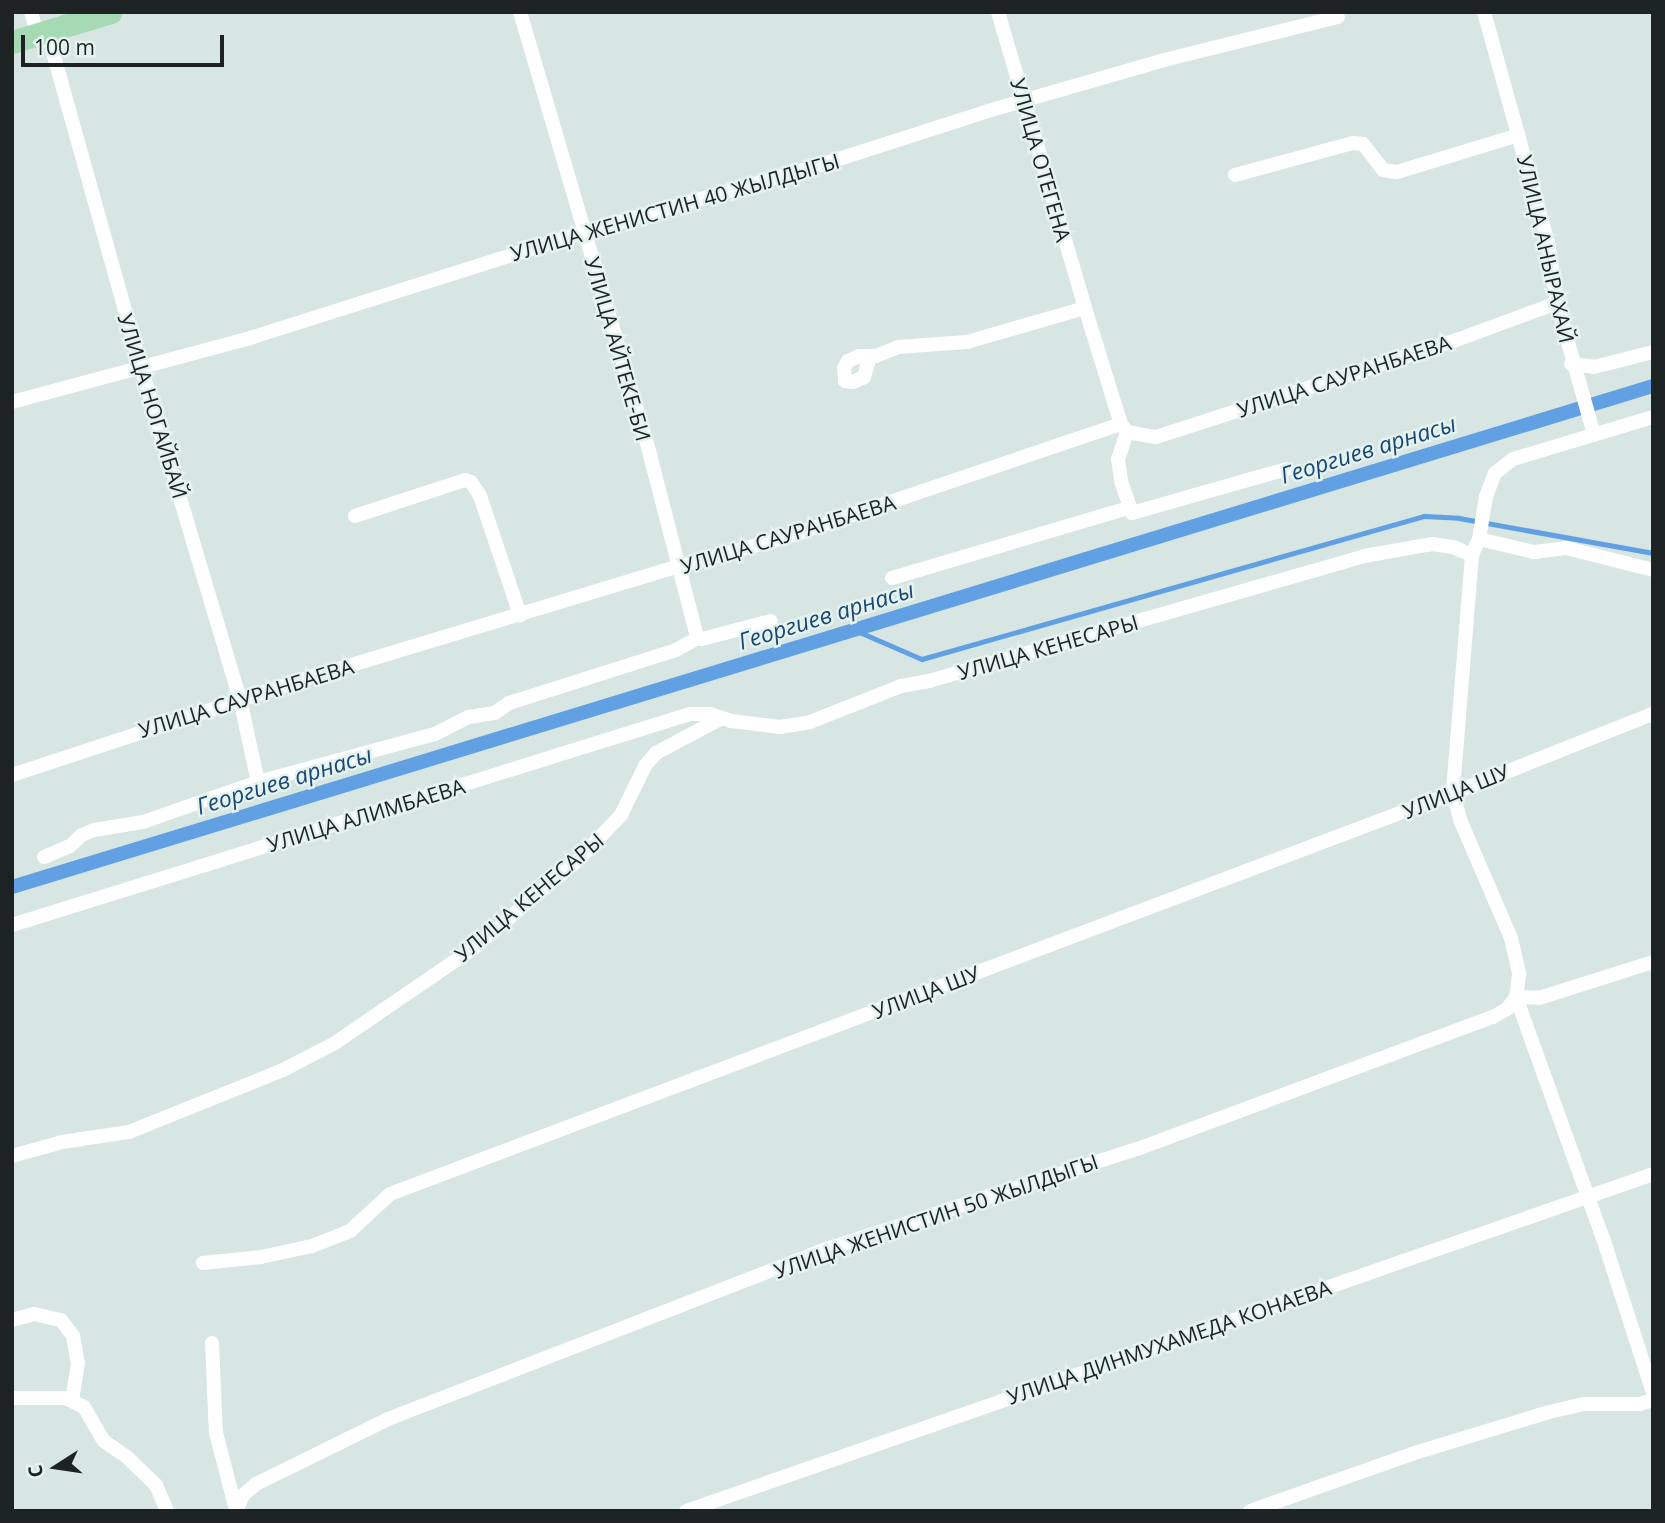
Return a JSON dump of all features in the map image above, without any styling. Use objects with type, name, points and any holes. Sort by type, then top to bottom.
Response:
[{"type":"highway","points":[[12,42],[38,26],[111,12]]},
{"type":"street","name":"УЛИЦА АЙТЕКЕ-БИ","points":[[520,12],[680,566],[698,638]]},
{"type":"street","name":"УЛИЦА ОТЕГЕНА","points":[[998,12],[1085,308],[1124,428]]},
{"type":"street","name":"УЛИЦА АНЫРАХАЙ","points":[[1484,12],[1548,242],[1557,303],[1573,369],[1594,367],[1653,352]]},
{"type":"street","name":"УЛИЦА ЖЕНИСТИН 40 ЖЫЛДЫГЫ","points":[[12,402],[247,339],[584,232],[808,168],[1164,60],[1338,16]]},
{"type":"street","name":"УЛИЦА НОГАЙБАЙ","points":[[38,26],[240,699],[258,782]]},
{"type":"street","name":"УЛИЦА АНЫРАХАЙ","points":[[1235,175],[1353,143],[1363,144],[1383,170],[1397,172],[1520,135]]},
{"type":"street","name":"УЛИЦА САУРАНБАЕВА","points":[[12,775],[240,699],[680,566],[797,534],[1124,428],[1156,437],[1451,342],[1557,303]]},
{"type":"street","points":[[866,358],[898,347],[967,342],[1085,308]]},
{"type":"street","points":[[1573,369],[1594,435]]},
{"type":"street","points":[[1653,416],[1513,459],[1494,473],[1486,497],[1479,539],[1472,555],[1453,793],[1461,822],[1517,955],[1519,974],[1516,997],[1653,1393]]},
{"type":"street","points":[[1124,428],[1118,459],[1128,508],[1132,513],[1286,469]]},
{"type":"street","points":[[355,516],[465,480],[471,482],[480,496],[520,615]]},
{"type":"street","points":[[892,578],[1128,508]]},
{"type":"street","points":[[1479,539],[1534,552],[1566,548],[1653,570]]},
{"type":"street","name":"УЛИЦА КЕНЕСАРЫ","points":[[12,1156],[62,1142],[90,1140],[129,1132],[283,1070],[335,1043],[475,947],[576,862],[621,815],[645,766],[656,753],[720,719],[780,727],[810,722],[901,686],[967,671],[1364,556],[1433,544],[1454,547],[1472,555]]},
{"type":"street","points":[[44,857],[70,846],[82,835],[94,830],[143,822],[258,782],[435,734],[469,717],[495,713],[509,703],[676,650],[698,638],[712,637],[771,621]]},
{"type":"street","name":"УЛИЦА ШУ","points":[[203,1263],[261,1257],[312,1246],[350,1231],[390,1194],[1453,793],[1653,713]]},
{"type":"street","name":"УЛИЦА АЛИМБАЕВА","points":[[12,925],[690,714],[710,714],[720,719]]},
{"type":"street","points":[[1516,997],[1539,998],[1653,962]]},
{"type":"street","name":"УЛИЦА ЖЕНИСТИН 50 ЖЫЛДЫГЫ","points":[[236,1511],[243,1495],[256,1484],[388,1419],[830,1248],[1140,1148],[1493,1017],[1507,1009],[1516,997]]},
{"type":"street","name":"УЛИЦА ДИНМУХАМЕДА КОНАЕВА","points":[[686,1511],[1653,1174]]},
{"type":"street","points":[[12,1320],[34,1314],[61,1320],[73,1336],[78,1363],[72,1401]]},
{"type":"street","points":[[212,1343],[216,1433],[236,1511]]},
{"type":"street","points":[[12,1398],[65,1398],[84,1407],[104,1441],[128,1458],[156,1485],[167,1511]]},
{"type":"street","points":[[1250,1511],[1406,1456],[1549,1412],[1583,1404],[1640,1404],[1653,1400]]},
{"type":"waterway","name":"Георгиев арнасы","points":[[12,887],[1653,386]]},
{"type":"waterway","points":[[855,630],[922,659],[1424,516],[1459,518],[1653,553]]}]
